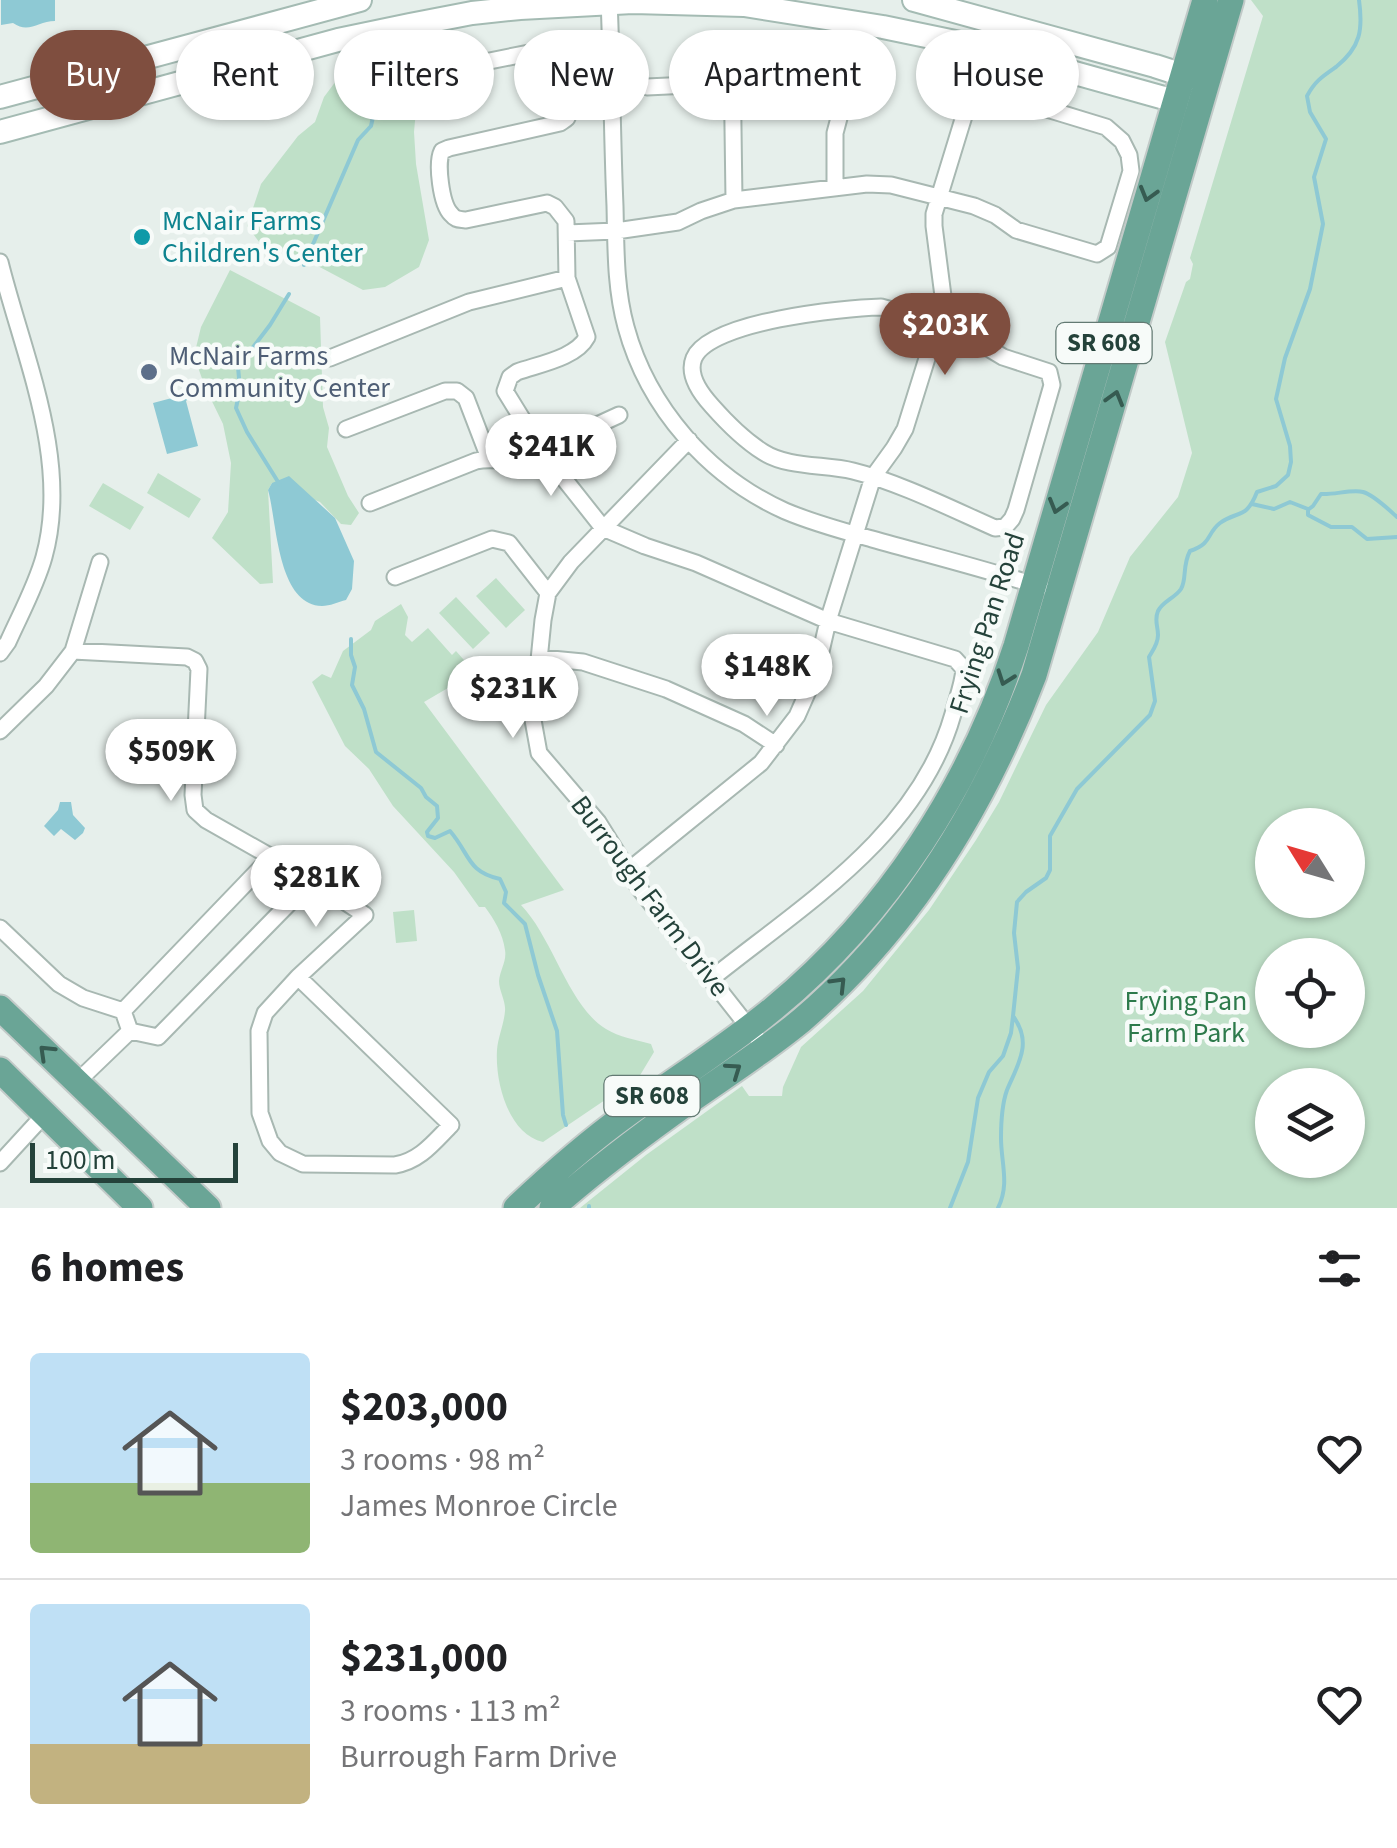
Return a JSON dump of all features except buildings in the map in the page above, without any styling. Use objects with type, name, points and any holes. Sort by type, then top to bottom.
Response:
[{"type":"main road","name":"Frying Pan Road","points":[[552,1208],[758,1038],[808,978],[848,939],[910,860],[963,773],[994,708],[1016,646],[1204,0]]},
{"type":"main road","name":"Frying Pan Road","points":[[516,1208],[622,1117],[758,1038],[803,1019],[894,924],[950,848],[977,803],[1034,676],[1231,0]]},
{"type":"main road","points":[[0,1008],[208,1208]]},
{"type":"main road","points":[[0,1070],[140,1208]]},
{"type":"street","points":[[0,97],[360,0]]},
{"type":"street","points":[[914,0],[1183,75],[1204,94]]},
{"type":"street","points":[[0,132],[410,24],[472,13],[609,2],[744,4],[883,26],[988,49],[1175,101],[1204,94]]},
{"type":"street","points":[[609,2],[617,276],[634,349],[669,416],[720,470],[761,498],[805,519],[1059,593]]},
{"type":"street","points":[[494,60],[552,49],[564,58],[569,77],[568,117],[560,123],[449,148],[442,151],[438,163],[447,210],[455,218],[466,220],[547,203],[566,221],[567,278],[587,337],[582,346],[571,352],[517,372],[510,377],[505,391],[542,452],[604,528],[828,621],[956,659],[964,669],[947,736],[931,771],[876,844],[711,979]]},
{"type":"street","points":[[567,233],[678,222],[734,200],[867,184],[891,185],[940,197],[974,206],[1016,230],[1097,254],[1108,247],[1131,170],[1122,141],[1106,127],[988,91],[971,96],[968,103],[940,197],[934,214],[943,296],[938,324],[905,430],[873,476],[810,687],[797,716],[761,764],[629,870]]},
{"type":"street","points":[[732,120],[734,200]]},
{"type":"street","points":[[836,188],[838,120]]},
{"type":"street","points":[[0,653],[44,558],[52,502],[48,443],[26,352],[5,298],[1,270]]},
{"type":"street","points":[[330,358],[469,302],[567,278]]},
{"type":"street","points":[[881,307],[938,324],[1003,357],[1043,368],[1052,378],[1012,520],[1005,527],[996,528],[873,476],[777,459],[762,452],[708,402],[692,368],[694,356],[710,341],[772,320],[881,307]]},
{"type":"street","points":[[346,429],[444,391],[456,390],[466,398],[488,458]]},
{"type":"street","points":[[370,503],[476,461],[488,458],[508,462],[542,452],[619,415]]},
{"type":"street","points":[[395,577],[492,539],[508,543],[548,593],[571,562],[688,440]]},
{"type":"street","points":[[0,731],[46,686],[73,651],[100,562]]},
{"type":"street","name":"Burrough Farm Drive","points":[[548,593],[533,720],[539,753],[598,822],[639,888],[758,1038]]},
{"type":"street","points":[[73,651],[186,657],[195,661],[199,669],[195,810],[365,914],[298,977],[265,1012],[259,1031],[260,1113],[270,1141],[280,1153],[303,1164],[409,1162],[451,1125],[298,977]]},
{"type":"street","points":[[540,658],[582,662],[666,689],[744,724],[776,745]]},
{"type":"street","points":[[123,1011],[271,857]]},
{"type":"street","points":[[130,1031],[158,1037],[312,880]]},
{"type":"street","points":[[0,928],[59,984],[84,998],[123,1011]]},
{"type":"street","points":[[123,1011],[130,1031]]},
{"type":"street","points":[[77,1082],[130,1031]]},
{"type":"street","points":[[0,1163],[44,1114]]},
{"type":"green space","name":"Frying Pan Farm Park","points":[[1251,0],[1397,0],[1397,1208],[580,1208],[742,1086],[749,1096],[782,1096],[801,1047],[863,991],[929,910],[976,840],[1046,705],[1098,632],[1130,557],[1178,497],[1192,453],[1165,342],[1190,279],[1190,258],[1263,16]]},
{"type":"green space","points":[[334,84],[334,120],[415,120],[416,164],[429,240],[419,267],[385,287],[363,290],[297,255],[263,247],[247,226],[261,184],[298,136],[315,122],[324,97]]},
{"type":"green space","points":[[230,270],[320,317],[323,407],[329,428],[327,447],[359,513],[351,525],[341,524],[320,502],[272,483],[268,490],[273,583],[260,584],[212,538],[228,512],[231,463],[223,424],[194,356],[201,327]]},
{"type":"green space","points":[[158,473],[201,499],[189,518],[147,493]]},
{"type":"green space","points":[[103,483],[144,507],[130,530],[89,506]]},
{"type":"green space","points":[[496,578],[525,610],[506,628],[476,596]]},
{"type":"green space","points":[[456,597],[490,633],[473,649],[439,613]]},
{"type":"green space","points":[[401,604],[408,617],[405,635],[412,642],[428,628],[452,655],[456,651],[471,668],[485,669],[482,677],[465,678],[424,702],[564,890],[521,905],[593,1019],[616,1034],[651,1044],[654,1052],[639,1077],[543,1142],[521,1129],[513,1118],[498,1077],[497,1050],[505,1007],[499,981],[505,954],[498,927],[485,907],[479,907],[454,872],[393,806],[369,769],[345,746],[312,682],[322,674],[331,678],[343,651],[371,630],[375,621]]},
{"type":"green space","points":[[414,910],[417,941],[396,943],[393,912]]},
{"type":"water","points":[[1,0],[55,0],[55,21],[29,27],[1,25]]},
{"type":"water","points":[[187,394],[198,446],[167,454],[153,403]]},
{"type":"water","points":[[289,476],[335,518],[354,561],[352,589],[346,600],[322,606],[307,602],[288,577],[268,490],[272,483]]},
{"type":"water","points":[[60,802],[71,802],[73,815],[85,828],[75,840],[61,829],[54,836],[44,826]]},
{"type":"waterway","points":[[998,1208],[1004,1182],[1003,1107],[1023,1044],[1013,1016],[1018,968],[1014,933],[1017,902],[1046,878],[1050,870],[1050,836],[1077,789],[1150,715],[1155,701],[1149,657],[1158,638],[1157,614],[1181,589],[1190,551],[1206,542],[1220,523],[1245,511],[1257,492],[1276,486],[1288,475],[1290,446],[1276,399],[1285,358],[1310,289],[1323,224],[1314,177],[1326,139],[1310,112],[1307,96],[1355,45],[1361,20],[1359,0]]},
{"type":"waterway","points":[[304,265],[358,140],[372,120]]},
{"type":"waterway","points":[[280,485],[236,408],[240,389],[238,367],[289,294]]},
{"type":"waterway","points":[[1309,509],[1321,494],[1359,491],[1372,496],[1397,517]]},
{"type":"waterway","points":[[1252,504],[1274,509],[1290,502],[1308,509],[1308,515],[1331,527],[1352,527],[1367,539],[1397,537]]},
{"type":"waterway","points":[[351,639],[355,667],[352,685],[364,709],[376,752],[437,806],[438,818],[428,836],[435,838],[450,831],[475,867],[500,879],[506,892],[504,903],[525,924],[557,1031],[566,1125]]},
{"type":"waterway","points":[[950,1208],[968,1162],[978,1098],[989,1072],[1003,1056],[1013,1016]]},
{"type":"place","name":"McNair Farms Children's Center","points":[[142,237]]},
{"type":"place","name":"McNair Farms Community Center","points":[[149,372]]}]
